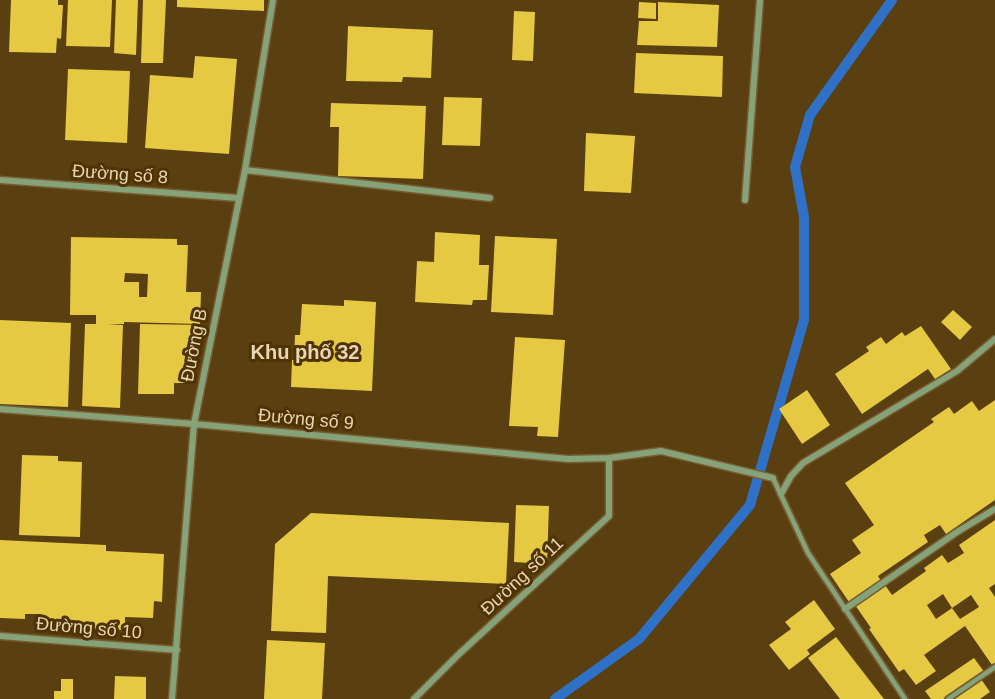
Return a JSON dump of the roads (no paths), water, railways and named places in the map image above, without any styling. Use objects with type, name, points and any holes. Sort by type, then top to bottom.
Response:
[{"type":"street","name":"Đường B","points":[[172,699],[194,424],[245,170],[273,0]]},
{"type":"street","points":[[745,200],[760,0]]},
{"type":"street","points":[[245,170],[490,198]]},
{"type":"street","name":"Đường số 8","points":[[0,180],[238,198]]},
{"type":"street","points":[[781,494],[791,476],[803,463],[957,371],[995,339]]},
{"type":"street","name":"Đường số 9","points":[[0,409],[194,424],[568,459],[609,458],[661,451],[773,478]]},
{"type":"street","name":"Đường số 11","points":[[414,699],[459,654],[609,516],[609,458]]},
{"type":"street","points":[[845,609],[957,532],[995,509]]},
{"type":"street","name":"Đường số 10","points":[[0,636],[177,650]]},
{"type":"lane","points":[[773,478],[808,552],[906,699]]},
{"type":"lane","points":[[948,699],[995,667]]},
{"type":"waterway","points":[[555,699],[639,639],[750,505],[804,320],[804,217],[795,167],[810,115],[892,0]]},
{"type":"district","name":"Khu phố 32","points":[[305,352]]}]
